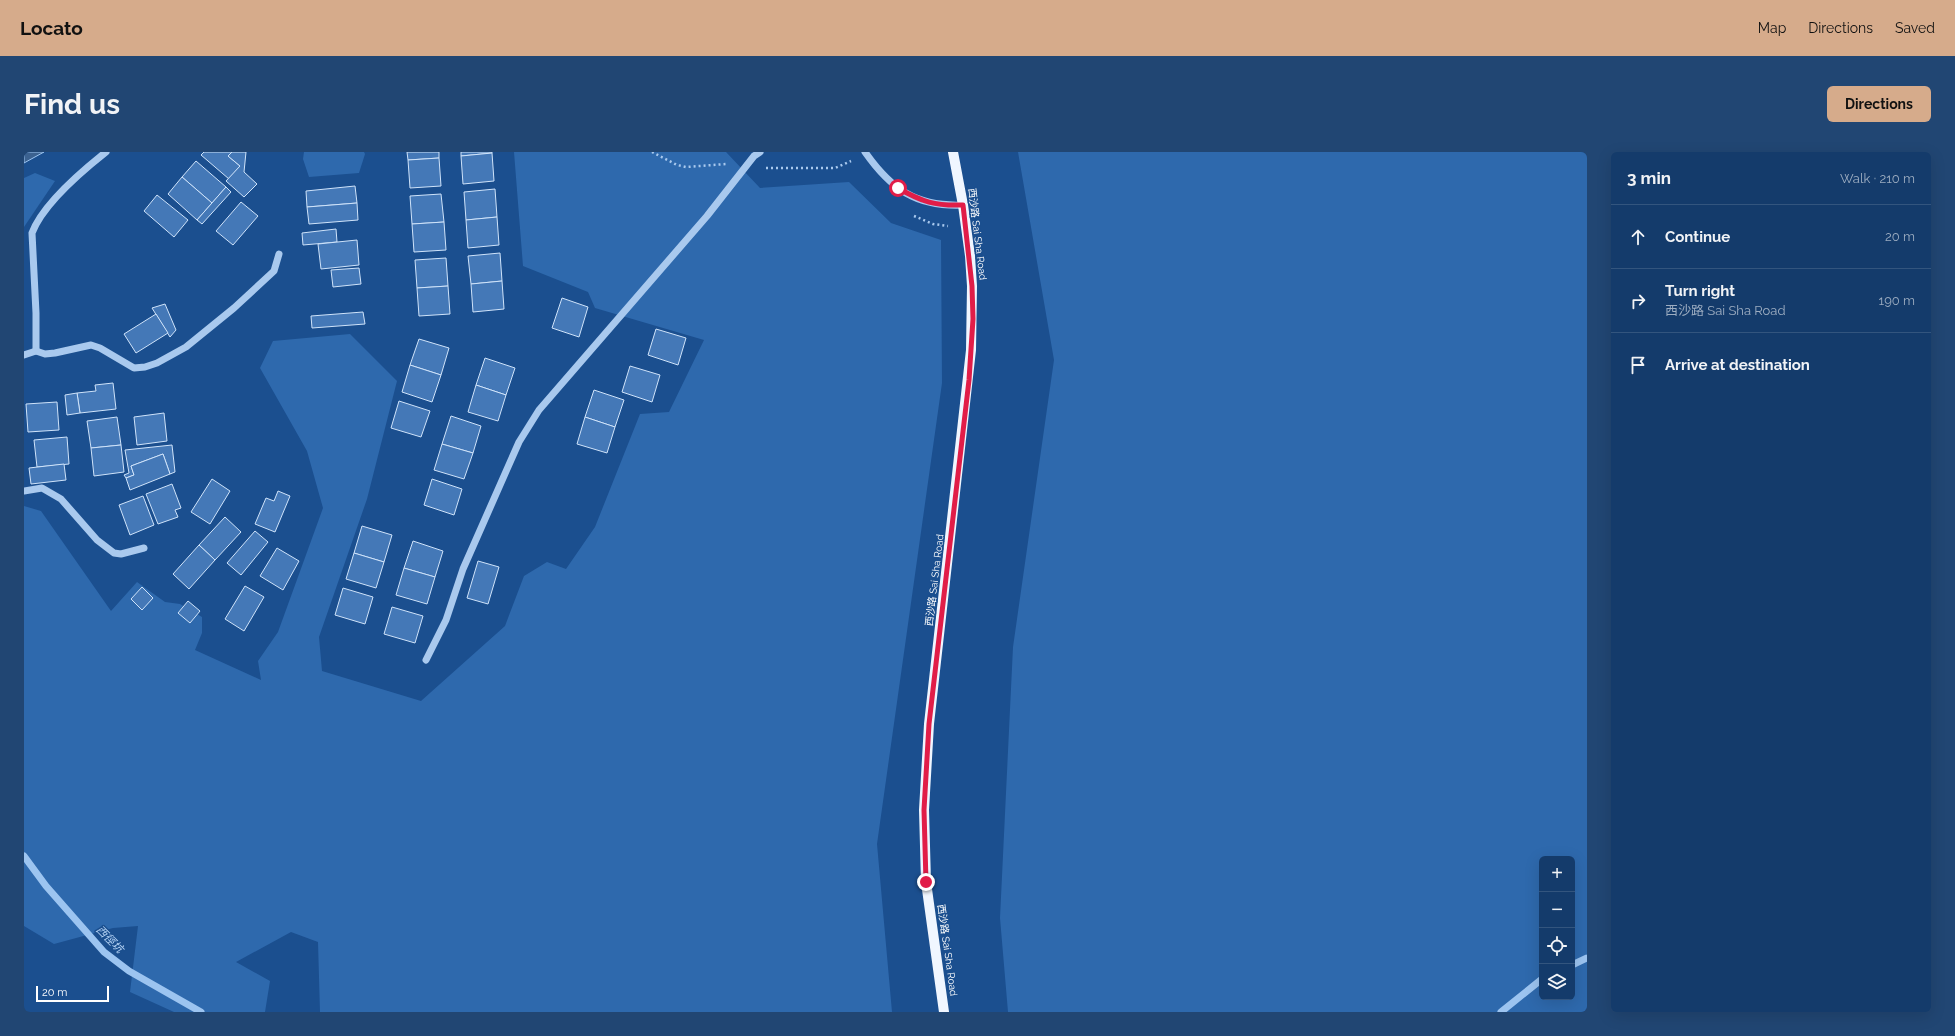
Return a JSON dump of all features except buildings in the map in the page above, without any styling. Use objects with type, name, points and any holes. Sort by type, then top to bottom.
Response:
[{"type":"main road","name":"西沙路 Sai Sha Road","points":[[944,1012],[926,882],[924,810],[929,724],[971,350],[972,286],[963,205],[953,152]]},
{"type":"street","points":[[36,351],[36,313],[32,233],[37,221],[70,182],[106,152]]},
{"type":"street","points":[[426,660],[446,620],[463,569],[519,442],[531,422],[539,410],[707,216],[754,156],[760,152]]},
{"type":"street","points":[[864,152],[885,176],[898,188],[911,196],[923,202],[950,206],[963,205]]},
{"type":"street","points":[[24,355],[36,351],[50,354],[91,344],[134,368],[145,367],[156,363],[186,347],[234,308],[274,271],[279,254]]},
{"type":"street","points":[[24,491],[42,488],[61,499],[97,540],[114,553],[121,554],[144,548]]},
{"type":"path","points":[[652,152],[677,165],[686,167],[749,163]]},
{"type":"path","points":[[759,168],[829,169],[841,166],[851,161]]},
{"type":"shaded area","points":[[24,152],[44,152],[24,163]]},
{"type":"shaded area","points":[[304,152],[364,152],[365,154],[359,173],[309,177],[303,159]]},
{"type":"shaded area","points":[[514,152],[726,152],[760,188],[849,182],[891,223],[941,240],[942,383],[877,844],[892,1012],[320,1012],[318,942],[291,932],[236,962],[270,981],[265,1012],[174,1012],[130,992],[138,926],[113,928],[54,944],[24,926],[24,506],[41,511],[111,611],[137,582],[165,602],[180,604],[202,617],[202,633],[195,650],[261,680],[258,661],[278,632],[323,508],[307,451],[260,368],[273,341],[350,334],[397,381],[367,499],[319,637],[322,671],[421,701],[505,626],[524,576],[547,562],[566,569],[595,527],[640,414],[669,412],[704,340],[595,308],[588,292],[523,266]]},
{"type":"shaded area","points":[[1018,152],[1587,152],[1587,1012],[1008,1012],[1000,918],[1013,647],[1054,360]]},
{"type":"shaded area","points":[[35,173],[55,181],[24,227],[24,178]]},
{"type":"waterway","name":"西徑坑","points":[[24,856],[46,886],[104,952],[129,971],[201,1012]]},
{"type":"waterway","points":[[1574,964],[1587,958]]},
{"type":"waterway","points":[[1501,1012],[1539,981]]},
{"type":"route","points":[[898,188],[923,202],[950,206],[963,205],[970,256],[972,286],[973,319],[969,380],[929,724],[925,771],[924,842],[926,882]]}]
